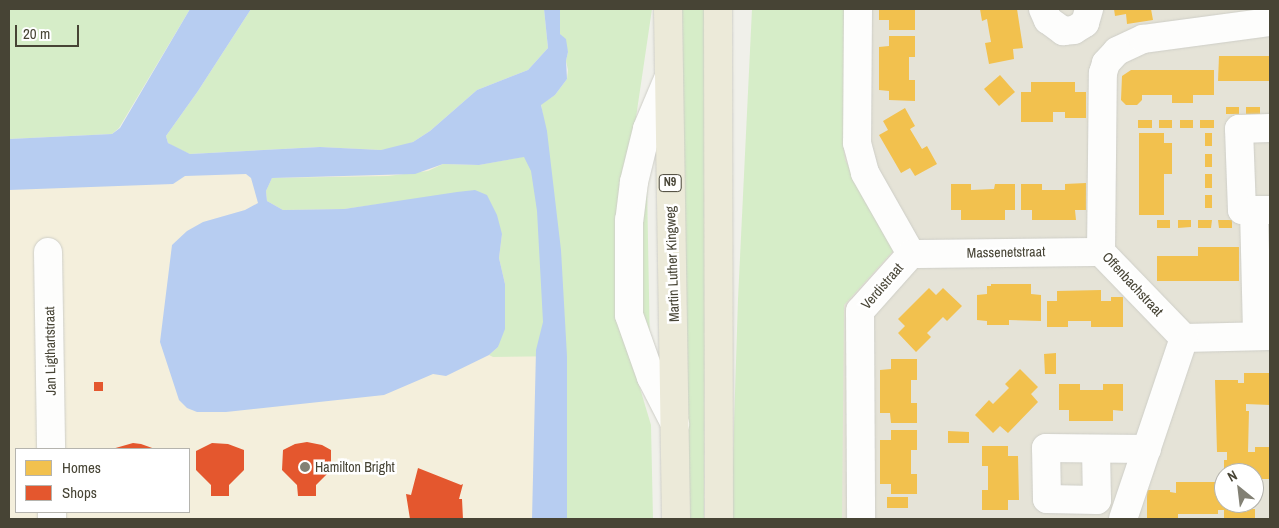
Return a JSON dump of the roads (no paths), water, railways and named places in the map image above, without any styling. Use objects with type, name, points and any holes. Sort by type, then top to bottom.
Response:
[{"type":"highway","name":"Martin Luther Kingweg","points":[[668,9],[676,519]]},
{"type":"highway","points":[[718,9],[719,519]]},
{"type":"street","name":"Verdistraat","points":[[858,9],[857,143],[865,173],[911,254],[860,311],[861,519]]},
{"type":"street","points":[[1042,9],[1048,20],[1063,31],[1074,30],[1087,16],[1117,51],[1143,39],[1270,22]]},
{"type":"street","name":"Offenbachstraat","points":[[1117,51],[1106,62],[1103,73],[1101,252],[1184,338]]},
{"type":"street","points":[[668,79],[647,129],[634,182],[629,220],[628,315],[650,377],[675,424]]},
{"type":"street","points":[[1123,519],[1184,338],[1264,336],[1262,210],[1242,210],[1239,129],[1270,128]]},
{"type":"street","name":"Jan Ligthartstraat","points":[[48,252],[51,448]]},
{"type":"street","name":"Massenetstraat","points":[[911,254],[1101,252]]},
{"type":"street","points":[[1096,449],[1147,449]]},
{"type":"water","points":[[190,9],[251,9],[198,91],[166,136],[168,143],[190,154],[320,147],[381,150],[413,142],[430,131],[477,90],[528,70],[548,48],[544,9],[560,9],[560,34],[566,39],[568,52],[566,61],[567,79],[555,95],[541,105],[547,131],[561,250],[567,356],[567,519],[532,519],[536,350],[543,322],[537,211],[531,171],[524,157],[479,165],[443,164],[415,174],[272,178],[266,191],[267,201],[283,210],[344,209],[475,190],[487,195],[497,215],[502,234],[499,258],[505,284],[505,329],[498,347],[489,355],[446,376],[433,374],[384,395],[226,412],[197,412],[187,408],[179,400],[160,342],[172,245],[187,231],[203,222],[245,210],[258,203],[251,178],[246,174],[185,176],[173,184],[9,190],[9,139],[112,134],[120,128]]},
{"type":"place","name":"Hamilton Bright","points":[[305,467]]}]
